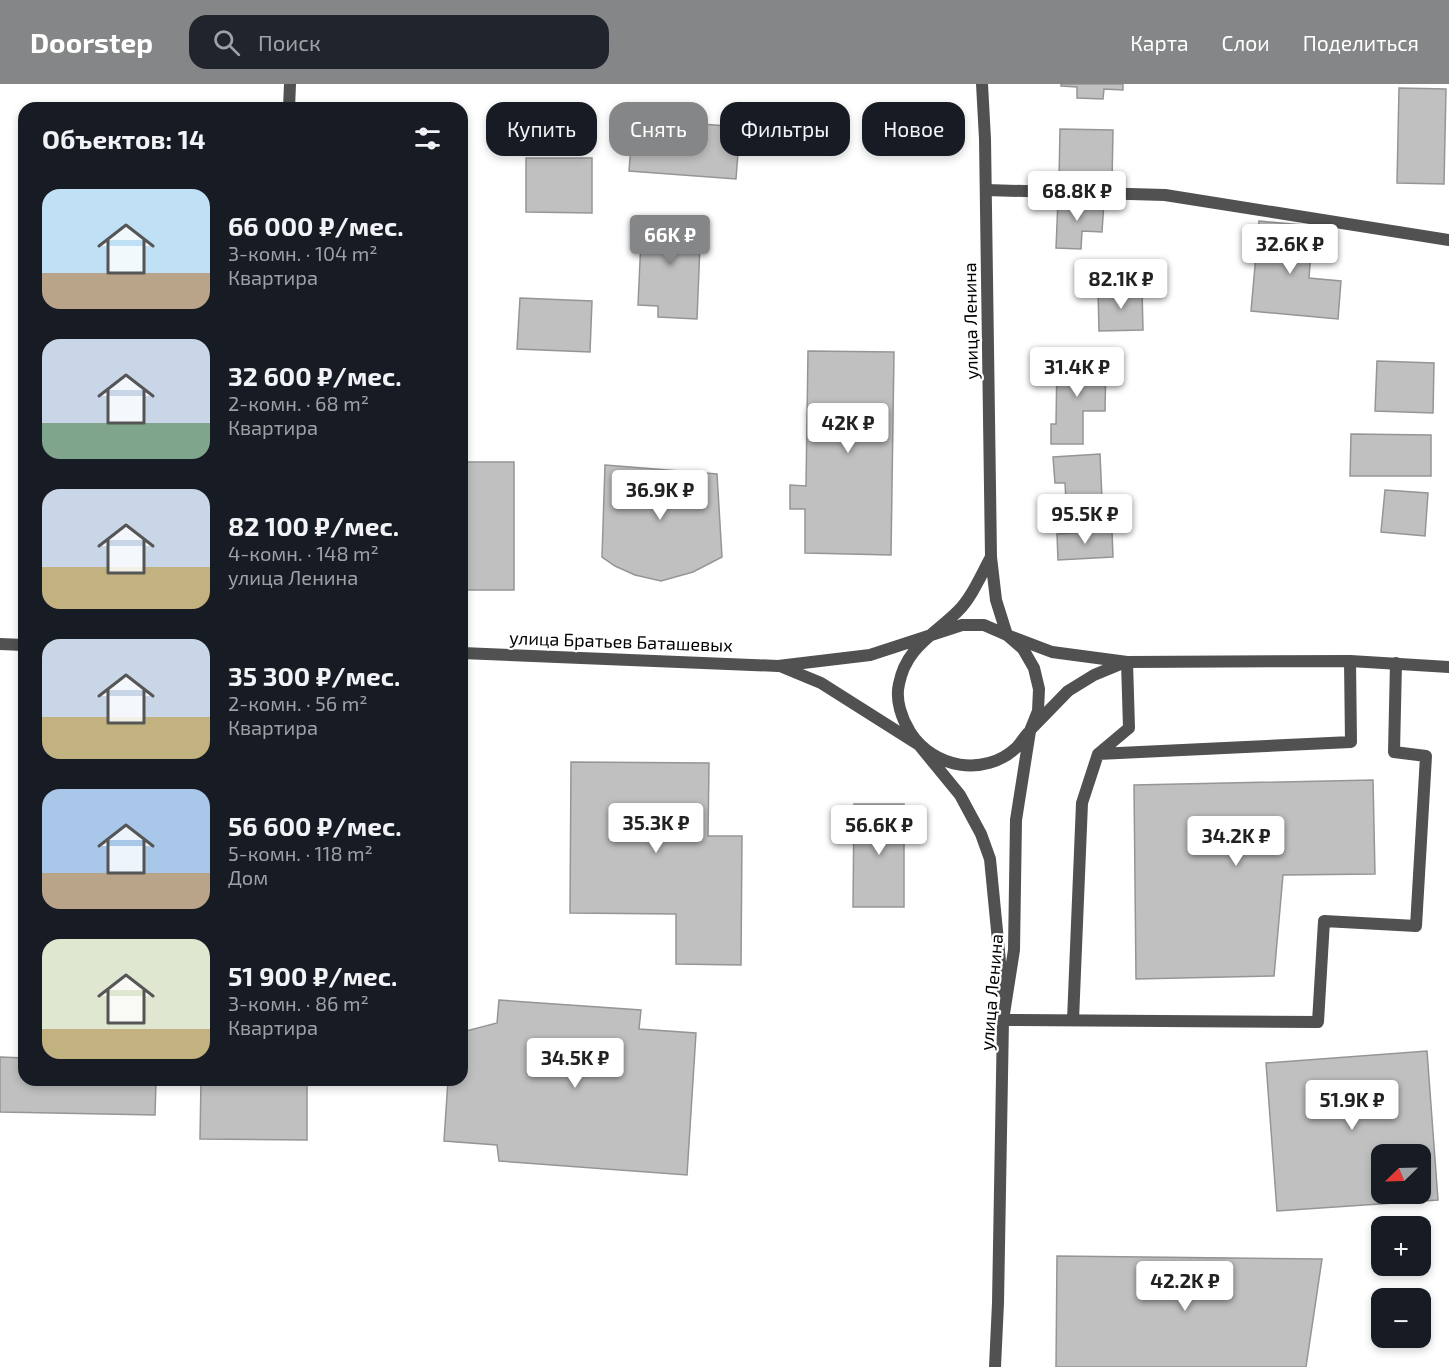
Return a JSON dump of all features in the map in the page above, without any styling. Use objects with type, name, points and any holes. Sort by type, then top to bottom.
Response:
[{"type":"street","points":[[289,102],[290,84]]},
{"type":"street","name":"улица Ленина","points":[[982,84],[986,190],[991,557],[996,600],[1007,635]]},
{"type":"street","points":[[986,190],[1165,195],[1449,240]]},
{"type":"street","name":"улица Ленина","points":[[933,633],[959,610],[972,593],[991,557]]},
{"type":"street","name":"улица Ленина","points":[[933,633],[962,625],[984,625],[1007,635],[1023,649],[1034,668],[1039,689],[1038,711],[1030,731],[1016,820],[1014,950],[1003,1020],[995,1367]]},
{"type":"street","name":"улица Братьев Баташевых","points":[[468,652],[778,666],[870,655],[933,633]]},
{"type":"street","name":"улица Братьев Баташевых","points":[[933,633],[909,655],[898,686],[902,718],[919,745],[960,795],[981,834],[990,859],[1005,1005]]},
{"type":"street","points":[[1007,635],[1052,652],[1127,662],[1350,661],[1449,667]]},
{"type":"street","points":[[0,644],[18,645]]},
{"type":"street","points":[[1098,754],[1351,742],[1350,661]]},
{"type":"street","points":[[1073,1020],[1082,803],[1098,754],[1129,728],[1127,662]]},
{"type":"street","name":"улица Братьев Баташевых","points":[[778,666],[821,683],[936,758],[956,765],[978,765],[998,759],[1016,747],[1068,691],[1094,675],[1127,662]]},
{"type":"street","points":[[1003,1020],[1318,1022],[1324,921],[1416,926],[1426,756],[1394,752],[1396,663]]},
{"type":"building","points":[[1061,84],[1123,84],[1123,90],[1104,89],[1103,99],[1077,98],[1077,87],[1061,86]]},
{"type":"building","points":[[1399,88],[1446,89],[1444,184],[1397,183]]},
{"type":"building","points":[[708,125],[720,125],[720,156],[738,156],[736,179],[629,171],[630,156],[708,156]]},
{"type":"building","points":[[1060,129],[1113,130],[1112,182],[1059,181]]},
{"type":"building","points":[[526,158],[592,158],[592,213],[526,212]]},
{"type":"building","points":[[1058,200],[1104,202],[1102,232],[1082,231],[1081,249],[1056,248]]},
{"type":"building","points":[[642,217],[701,220],[697,319],[658,317],[658,306],[638,305]]},
{"type":"building","points":[[1259,221],[1313,226],[1309,278],[1341,281],[1338,319],[1251,311]]},
{"type":"building","points":[[1142,289],[1143,330],[1099,331],[1098,290]]},
{"type":"building","points":[[520,298],[592,301],[590,352],[517,349]]},
{"type":"building","points":[[808,351],[894,352],[891,555],[805,553],[805,509],[790,509],[790,485],[806,486]]},
{"type":"building","points":[[1057,360],[1106,361],[1105,411],[1083,411],[1083,444],[1051,444],[1051,424],[1056,424]]},
{"type":"building","points":[[1377,361],[1434,363],[1433,413],[1375,411]]},
{"type":"building","points":[[1351,434],[1431,435],[1431,476],[1350,476]]},
{"type":"building","points":[[1100,454],[1102,499],[1066,501],[1065,483],[1055,483],[1053,457]]},
{"type":"building","points":[[468,462],[514,462],[514,590],[468,590]]},
{"type":"building","points":[[605,465],[717,474],[722,557],[693,572],[661,581],[635,575],[602,557]]},
{"type":"building","points":[[1385,490],[1428,493],[1425,536],[1381,532]]},
{"type":"building","points":[[1112,531],[1113,557],[1058,560],[1057,534]]},
{"type":"building","points":[[571,762],[709,763],[708,836],[742,836],[741,965],[676,964],[676,914],[570,913]]},
{"type":"building","points":[[1373,780],[1375,874],[1283,875],[1274,976],[1136,979],[1134,785]]},
{"type":"building","points":[[854,804],[904,804],[904,907],[853,907]]},
{"type":"building","points":[[499,1000],[641,1010],[639,1029],[696,1033],[687,1175],[499,1161],[497,1145],[444,1141],[448,1086],[468,1086],[468,1030],[497,1023]]},
{"type":"building","points":[[1427,1051],[1438,1200],[1431,1200],[1431,1144],[1371,1144],[1371,1204],[1379,1204],[1277,1211],[1266,1063]]},
{"type":"building","points":[[0,1057],[18,1058],[18,1086],[156,1086],[155,1115],[0,1112]]},
{"type":"building","points":[[201,1086],[307,1086],[307,1140],[200,1139]]},
{"type":"building","points":[[1057,1256],[1322,1259],[1306,1367],[1056,1367]]}]
